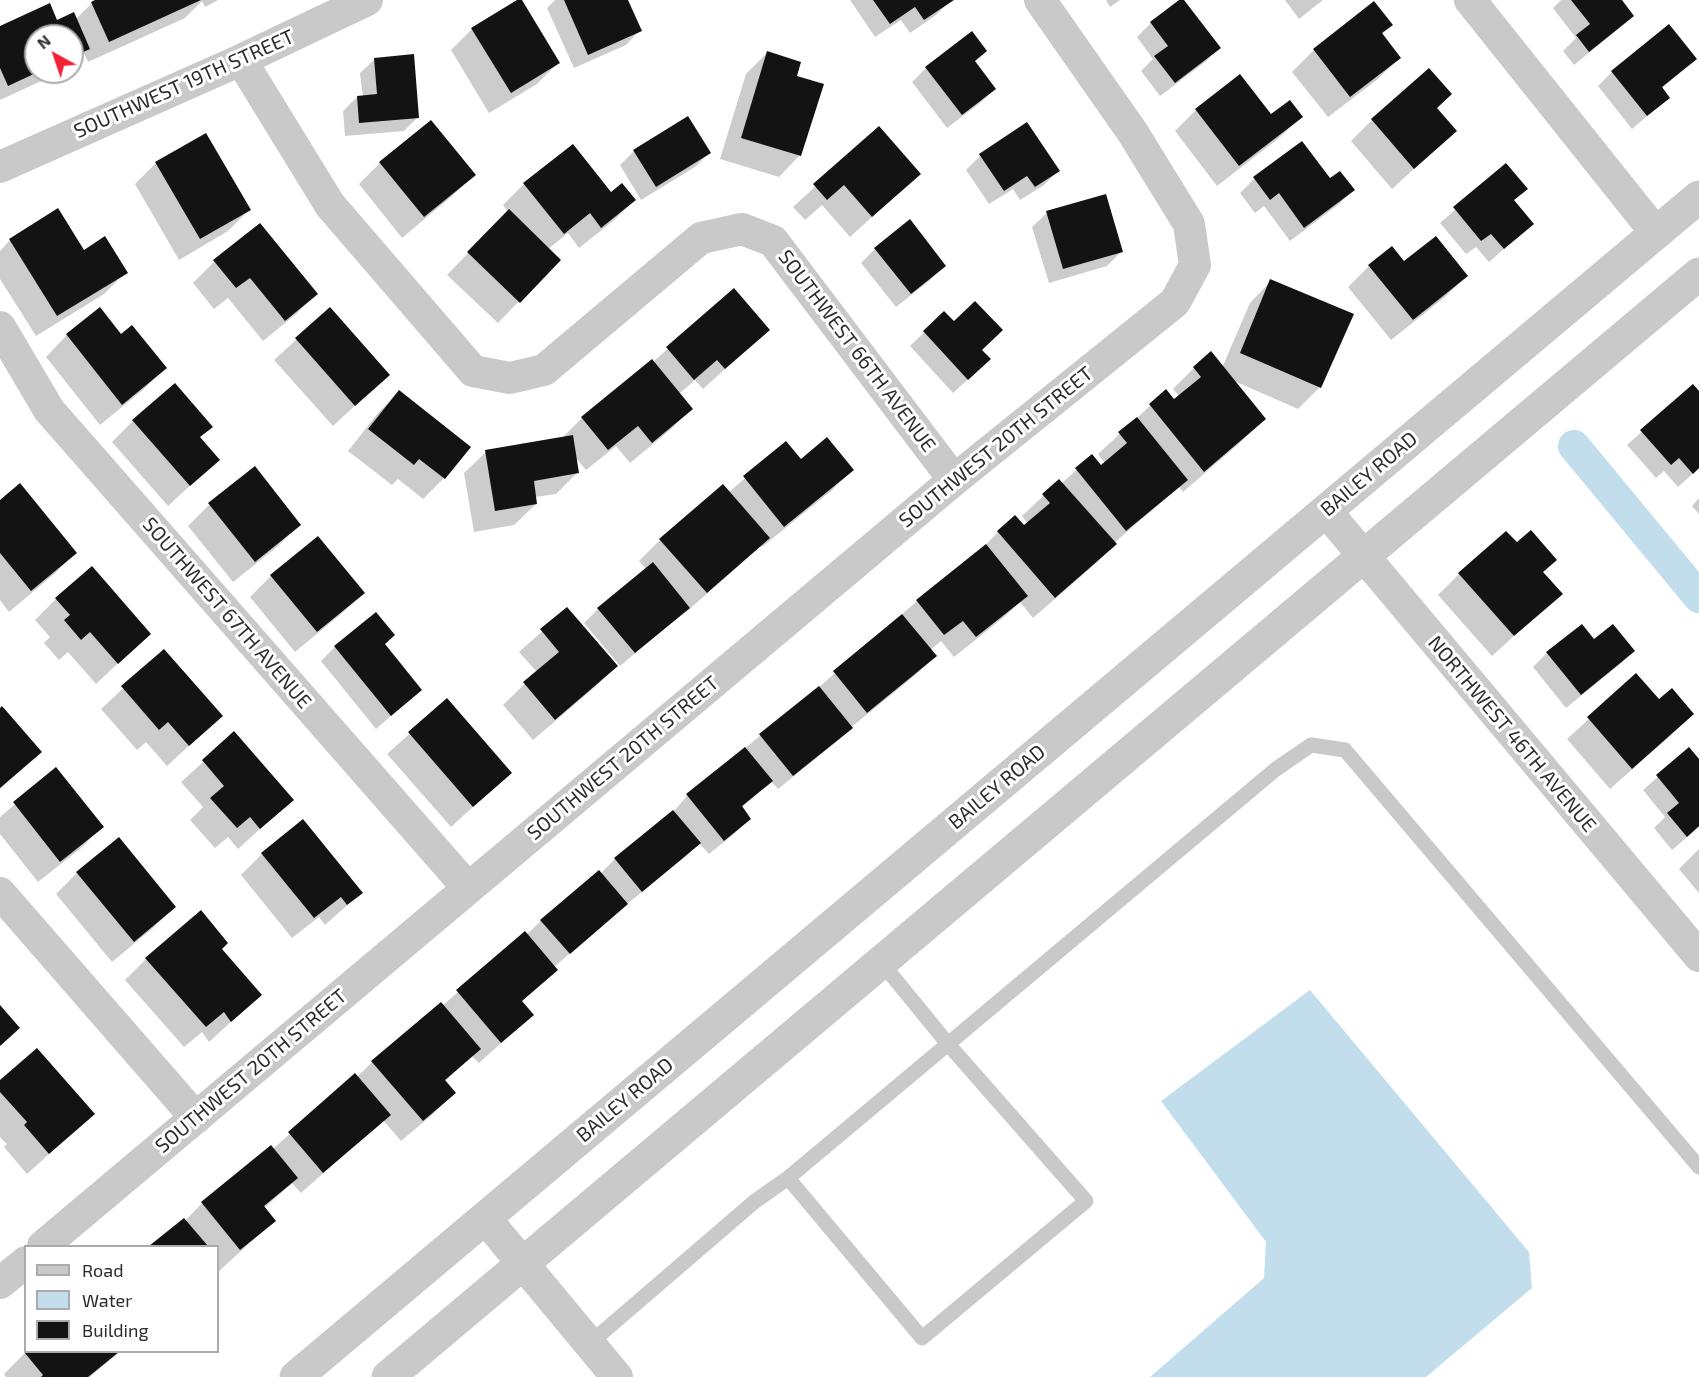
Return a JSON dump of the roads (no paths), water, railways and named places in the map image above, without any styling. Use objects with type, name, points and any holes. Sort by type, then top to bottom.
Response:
[{"type":"street","name":"SOUTHWEST 19TH STREET","points":[[0,167],[241,60],[367,0]]},
{"type":"street","name":"SOUTHWEST 20TH STREET","points":[[45,1245],[954,480],[1175,302],[1196,265],[1189,224],[1133,133],[1041,0]]},
{"type":"street","points":[[1470,0],[1656,233]]},
{"type":"street","name":"SOUTHWEST 66TH AVENUE","points":[[241,60],[330,205],[473,371],[510,378],[544,370],[701,238],[742,229],[773,241],[954,480]]},
{"type":"street","name":"BAILEY ROAD","points":[[296,1377],[1699,197]]},
{"type":"street","points":[[388,1377],[1699,275]]},
{"type":"street","name":"SOUTHWEST 67TH AVENUE","points":[[0,327],[49,410],[468,888]]},
{"type":"street","name":"NORTHWEST 46TH AVENUE","points":[[1326,511],[1699,956]]},
{"type":"street","points":[[0,893],[196,1118]]},
{"type":"street","points":[[485,1218],[617,1377]]},
{"type":"street","points":[[0,1283],[24,1264]]},
{"type":"lane","points":[[590,1344],[754,1202],[788,1178],[1276,769],[1311,745],[1345,750],[1699,1167]]},
{"type":"lane","points":[[788,1178],[922,1338],[1086,1201],[948,1044],[881,962]]},
{"type":"water","points":[[1310,990],[1529,1252],[1532,1288],[1426,1377],[1150,1377],[1264,1278],[1266,1242],[1161,1101]]},
{"type":"waterway","points":[[1574,446],[1699,597]]}]
